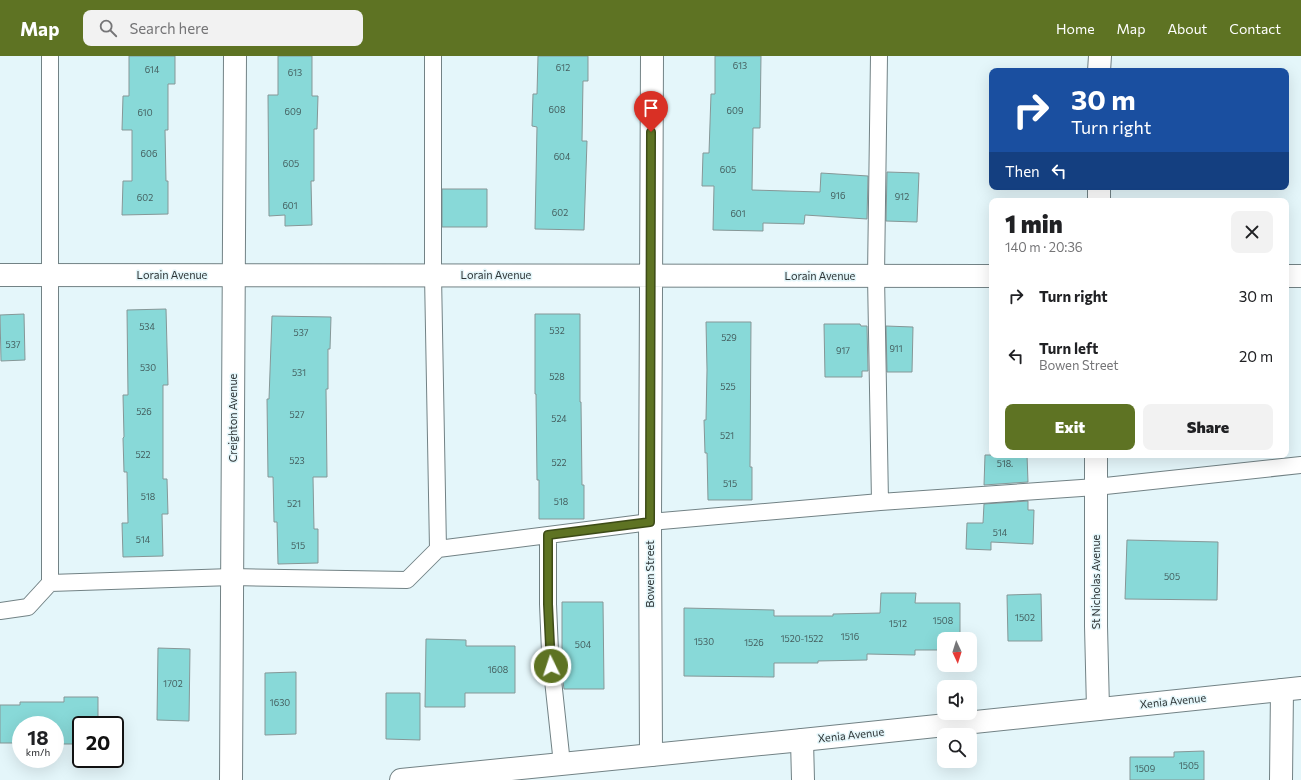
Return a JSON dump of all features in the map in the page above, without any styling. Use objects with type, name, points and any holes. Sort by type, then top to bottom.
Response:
[{"type":"street","name":"Creighton Avenue","points":[[231,780],[235,56]]},
{"type":"street","name":"Bowen Street","points":[[652,56],[650,208],[652,275],[650,522],[652,756]]},
{"type":"street","points":[[1099,68],[1100,56]]},
{"type":"street","name":"Lorain Avenue","points":[[0,274],[989,276]]},
{"type":"street","points":[[1289,276],[1301,276]]},
{"type":"street","name":"St Nicholas Avenue","points":[[1096,458],[1096,626],[1098,709]]},
{"type":"street","points":[[1281,780],[1291,689]]},
{"type":"street","name":"Xenia Avenue","points":[[401,780],[652,756],[1291,689]]},
{"type":"street","points":[[802,740],[803,780]]},
{"type":"lane","points":[[0,611],[28,607],[50,583],[50,56]]},
{"type":"lane","points":[[433,56],[433,275],[438,549]]},
{"type":"lane","points":[[879,56],[876,276],[880,502]]},
{"type":"lane","points":[[50,583],[232,577],[407,580],[438,549],[650,522],[880,502],[1096,487],[1301,465]]},
{"type":"lane","points":[[548,535],[550,652],[562,764]]},
{"type":"building","points":[[129,56],[175,56],[175,84],[168,84],[168,130],[165,130],[168,214],[122,215],[123,181],[132,181],[132,130],[122,130],[123,96],[129,96]]},
{"type":"building","points":[[278,56],[312,56],[312,96],[318,96],[317,129],[314,129],[314,181],[311,181],[312,225],[285,226],[285,215],[269,216],[268,95],[278,95]]},
{"type":"building","points":[[538,56],[588,56],[588,81],[583,81],[582,141],[587,141],[584,230],[535,229],[537,127],[532,126],[533,94],[537,94]]},
{"type":"building","points":[[715,56],[761,56],[760,128],[753,128],[752,190],[820,192],[821,173],[868,176],[867,219],[805,215],[804,224],[763,223],[763,231],[713,230],[714,186],[702,186],[703,153],[709,153],[711,94],[715,94]]},
{"type":"building","points":[[887,172],[919,173],[917,222],[886,221]]},
{"type":"building","points":[[442,189],[487,189],[487,227],[442,227]]},
{"type":"building","points":[[166,309],[168,385],[163,385],[163,479],[167,479],[168,514],[162,514],[163,556],[123,557],[122,523],[128,523],[127,472],[124,472],[123,438],[123,395],[128,395],[127,310]]},
{"type":"building","points":[[24,314],[25,360],[1,361],[0,315]]},
{"type":"building","points":[[535,314],[580,314],[580,402],[584,519],[539,519],[539,480],[537,480],[535,394]]},
{"type":"building","points":[[272,316],[331,317],[330,349],[328,349],[328,389],[326,389],[327,477],[313,477],[314,529],[318,529],[318,563],[278,564],[277,522],[274,522],[273,477],[268,477],[267,399],[269,399]]},
{"type":"building","points":[[706,322],[751,322],[750,467],[752,467],[752,500],[708,500],[707,453],[705,453],[704,420],[706,420]]},
{"type":"building","points":[[824,324],[860,324],[861,326],[867,326],[868,371],[862,371],[862,377],[825,377]]},
{"type":"building","points":[[886,326],[913,327],[912,372],[887,372]]},
{"type":"building","points":[[985,455],[989,455],[989,458],[1027,458],[1028,482],[984,485]]},
{"type":"building","points":[[1028,501],[1028,510],[1034,510],[1033,544],[991,542],[991,550],[966,549],[967,523],[983,523],[984,504]]},
{"type":"building","points":[[1127,540],[1218,542],[1217,600],[1125,599]]},
{"type":"building","points":[[881,593],[916,593],[915,603],[960,603],[960,632],[937,632],[937,650],[915,650],[915,655],[867,654],[867,660],[818,661],[818,663],[774,663],[774,677],[684,676],[684,608],[774,610],[774,616],[833,616],[833,614],[880,613]]},
{"type":"building","points":[[1041,594],[1042,641],[1008,641],[1007,595]]},
{"type":"building","points":[[562,602],[603,602],[604,689],[564,689],[562,674]]},
{"type":"building","points":[[426,639],[466,640],[466,646],[515,646],[515,693],[465,693],[465,707],[425,707]]},
{"type":"building","points":[[158,648],[190,649],[189,721],[157,720]]},
{"type":"building","points":[[296,672],[296,734],[265,735],[265,673]]},
{"type":"building","points":[[386,693],[420,693],[420,740],[386,739]]},
{"type":"building","points":[[64,697],[98,697],[98,716],[72,716],[72,744],[64,744],[64,716],[12,716],[12,743],[0,743],[0,705],[20,705],[20,702],[64,702]]},
{"type":"building","points":[[1204,751],[1204,780],[1130,780],[1130,757],[1174,757],[1174,752]]},
{"type":"route","points":[[551,666],[548,604],[548,535],[650,522],[652,275],[650,208],[651,132]]}]
